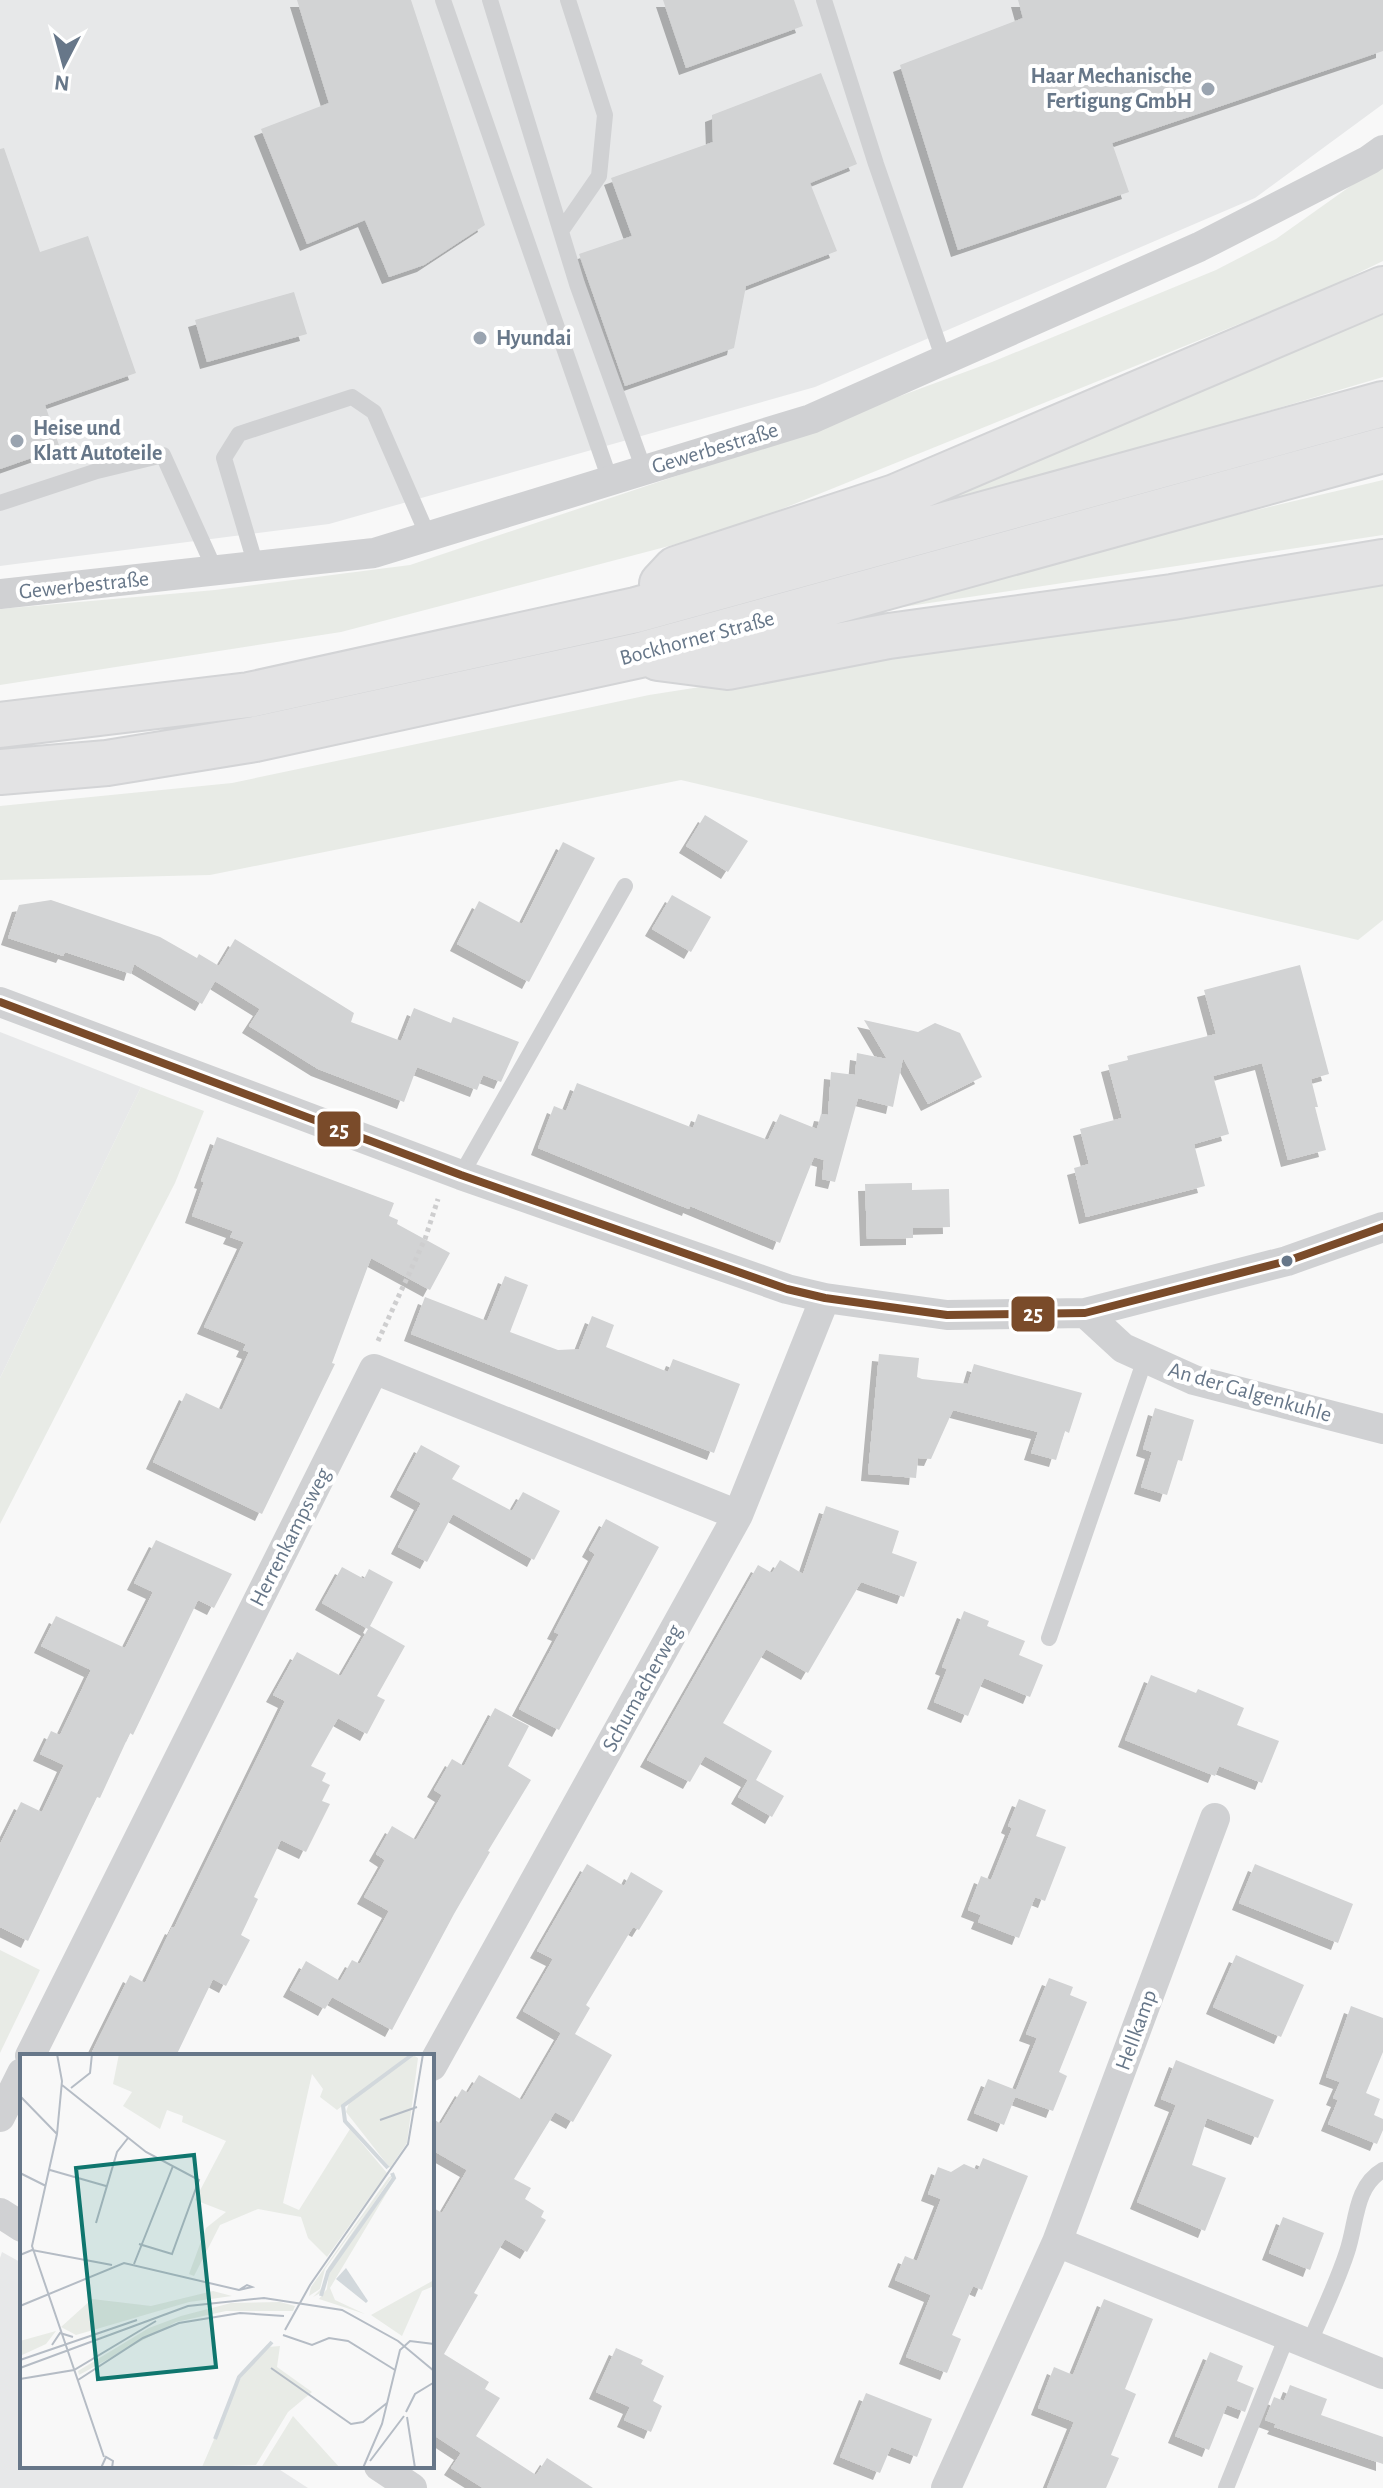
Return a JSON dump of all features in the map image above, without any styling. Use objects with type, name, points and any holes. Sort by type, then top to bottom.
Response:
[{"type":"main road","points":[[636,610],[676,569],[895,497],[1383,289]]},
{"type":"main road","name":"Bockhorner Straße","points":[[0,725],[249,695],[636,610],[1383,404]]},
{"type":"main road","name":"Bockhorner Straße","points":[[0,772],[107,763],[255,739],[640,655],[1383,450]]},
{"type":"main road","points":[[640,655],[728,667],[889,636],[1172,597],[1383,562]]},
{"type":"street","name":"Gewerbestraße","points":[[0,594],[374,553],[811,419],[1199,247],[1383,150]]},
{"type":"street","points":[[0,1002],[454,1172],[787,1289],[825,1298],[947,1315],[1085,1313],[1287,1261],[1383,1227]]},
{"type":"street","name":"Schumacherweg","points":[[434,2062],[738,1515],[825,1298]]},
{"type":"street","name":"An der Galgenkuhle","points":[[1085,1313],[1123,1348],[1194,1380],[1383,1429]]},
{"type":"street","points":[[374,1369],[738,1515]]},
{"type":"street","name":"Herrenkampsweg","points":[[31,2054],[374,1369]]},
{"type":"street","name":"Hellkamp","points":[[946,2488],[1057,2242],[1215,1818]]},
{"type":"street","points":[[0,2117],[20,2077]]},
{"type":"street","points":[[0,2213],[20,2226]]},
{"type":"street","points":[[1057,2242],[1383,2374]]},
{"type":"street","points":[[382,2468],[412,2488]]},
{"type":"lane","points":[[443,0],[610,480]]},
{"type":"lane","points":[[490,0],[561,231],[644,470]]},
{"type":"lane","points":[[561,231],[599,176],[605,115],[568,0]]},
{"type":"lane","points":[[824,0],[876,164],[944,360]]},
{"type":"lane","points":[[256,566],[224,458],[239,434],[352,397],[374,412],[428,536]]},
{"type":"lane","points":[[0,503],[97,471],[163,455],[215,570]]},
{"type":"lane","points":[[454,1172],[625,886]]},
{"type":"lane","points":[[1049,1638],[1145,1359]]},
{"type":"lane","points":[[1226,2488],[1298,2340],[1348,2250],[1354,2212],[1372,2176],[1383,2170]]},
{"type":"path","points":[[374,1369],[374,1348],[454,1172]]},
{"type":"shaded area","points":[[0,0],[1383,0],[1383,104],[1255,198],[815,387],[329,524],[0,566]]},
{"type":"shaded area","points":[[1383,163],[1383,261],[1323,290],[730,530],[341,632],[0,685],[0,609],[215,590],[410,565],[760,448],[992,362],[1216,270],[1276,239]]},
{"type":"shaded area","points":[[1383,306],[1383,377],[936,505],[932,499]]},
{"type":"shaded area","points":[[1383,480],[1383,535],[889,609],[1164,532]]},
{"type":"shaded area","points":[[1383,580],[1383,920],[1358,940],[681,780],[210,875],[0,880],[0,806],[232,783],[649,695]]},
{"type":"shaded area","points":[[0,1032],[141,1087],[0,1378]]},
{"type":"shaded area","points":[[141,1087],[204,1111],[175,1183],[0,1524],[0,1378]]},
{"type":"shaded area","points":[[0,1950],[40,1970],[0,2053]]},
{"type":"shaded area","points":[[2,2252],[20,2262],[20,2468],[277,2468],[308,2488],[0,2488]]},
{"type":"building","points":[[297,0],[411,0],[485,225],[424,265],[389,277],[365,220],[307,244],[261,129],[329,103]]},
{"type":"building","points":[[663,0],[794,0],[803,26],[686,68]]},
{"type":"building","points":[[1018,0],[1383,0],[1383,51],[1112,143],[1129,192],[958,250],[900,65],[1023,18]]},
{"type":"building","points":[[821,73],[857,164],[810,183],[837,251],[746,286],[734,348],[625,386],[579,254],[632,236],[611,178],[713,142],[712,115]]},
{"type":"building","points":[[4,148],[40,252],[88,236],[136,373],[45,405],[60,448],[0,469],[0,149]]},
{"type":"building","points":[[294,292],[307,334],[207,362],[195,320]]},
{"type":"building","points":[[705,815],[748,841],[728,872],[686,846]]},
{"type":"building","points":[[563,842],[595,858],[529,982],[457,944],[479,901],[522,924]]},
{"type":"building","points":[[672,895],[711,917],[691,952],[652,929]]},
{"type":"building","points":[[51,900],[160,937],[197,958],[199,954],[219,966],[235,939],[354,1013],[351,1022],[401,1041],[414,1008],[451,1023],[453,1017],[519,1042],[501,1082],[483,1075],[477,1090],[417,1067],[404,1102],[318,1069],[249,1026],[260,1009],[215,981],[202,1004],[134,964],[131,974],[65,952],[63,956],[8,938],[19,905]]},
{"type":"building","points":[[1300,965],[1329,1074],[1311,1079],[1326,1150],[1288,1160],[1262,1063],[1213,1076],[1229,1134],[1194,1144],[1205,1186],[1086,1217],[1074,1168],[1089,1164],[1080,1129],[1122,1118],[1108,1065],[1128,1060],[1127,1056],[1216,1034],[1204,990]]},
{"type":"building","points":[[864,1020],[918,1032],[935,1023],[960,1033],[982,1077],[928,1104],[903,1058],[893,1107],[858,1098],[835,1182],[822,1179],[824,1160],[814,1157],[780,1243],[538,1148],[554,1106],[566,1111],[577,1083],[693,1128],[698,1114],[768,1140],[780,1114],[817,1129],[821,1114],[828,1115],[831,1072],[855,1075],[857,1053],[887,1059]]},
{"type":"building","points":[[217,1137],[394,1203],[389,1216],[398,1220],[397,1224],[450,1253],[430,1290],[371,1258],[332,1363],[335,1364],[262,1514],[153,1462],[186,1393],[222,1410],[249,1352],[243,1350],[246,1344],[204,1327],[244,1242],[230,1237],[233,1231],[192,1216]]},
{"type":"building","points":[[912,1183],[912,1190],[949,1189],[950,1227],[913,1228],[913,1238],[867,1239],[865,1184]]},
{"type":"building","points":[[505,1276],[528,1285],[510,1332],[558,1350],[579,1349],[592,1316],[614,1325],[606,1347],[668,1372],[673,1359],[740,1384],[714,1453],[411,1334],[425,1297],[487,1321]]},
{"type":"building","points":[[879,1354],[919,1358],[917,1377],[922,1379],[968,1384],[974,1364],[1082,1393],[1056,1460],[1031,1453],[1038,1432],[953,1410],[931,1459],[918,1458],[916,1478],[868,1474]]},
{"type":"building","points":[[1155,1408],[1194,1420],[1182,1461],[1178,1460],[1167,1495],[1141,1487],[1152,1452],[1143,1449]]},
{"type":"building","points":[[421,1445],[460,1466],[452,1479],[512,1511],[523,1492],[560,1511],[534,1560],[453,1514],[427,1562],[398,1547],[421,1503],[397,1490]]},
{"type":"building","points":[[826,1506],[899,1531],[892,1553],[917,1562],[904,1597],[861,1582],[808,1673],[766,1649],[723,1723],[772,1751],[756,1780],[784,1796],[772,1817],[738,1797],[748,1780],[705,1756],[690,1782],[647,1760],[758,1565],[772,1573],[780,1560],[803,1574]]},
{"type":"building","points":[[606,1519],[659,1547],[559,1730],[519,1709],[559,1634],[554,1632],[595,1554],[589,1550]]},
{"type":"building","points":[[156,1540],[232,1574],[214,1608],[198,1600],[133,1735],[130,1733],[100,1798],[97,1797],[28,1941],[0,1927],[0,1844],[21,1802],[42,1812],[64,1765],[40,1754],[51,1731],[60,1735],[91,1670],[41,1646],[56,1616],[125,1648],[153,1592],[134,1583]]},
{"type":"building","points":[[342,1567],[364,1579],[369,1569],[393,1582],[370,1626],[405,1646],[377,1696],[385,1700],[367,1734],[338,1718],[311,1766],[326,1773],[322,1781],[330,1785],[322,1801],[330,1804],[306,1852],[281,1840],[254,1897],[258,1899],[241,1935],[250,1940],[226,1986],[213,1979],[177,2054],[91,2054],[130,1975],[145,1983],[174,1928],[285,1701],[273,1695],[297,1652],[341,1676],[368,1629],[322,1603]]},
{"type":"building","points":[[964,1611],[989,1621],[987,1626],[1025,1641],[1019,1655],[1043,1665],[1030,1697],[984,1678],[968,1716],[934,1702],[947,1669],[942,1667]]},
{"type":"building","points":[[1151,1675],[1196,1693],[1198,1689],[1244,1708],[1237,1725],[1279,1741],[1262,1783],[1219,1766],[1215,1776],[1125,1740]]},
{"type":"building","points":[[495,1708],[529,1726],[508,1766],[531,1780],[488,1851],[392,2030],[332,1997],[325,2009],[290,1990],[306,1961],[340,1981],[352,1960],[360,1964],[389,1911],[364,1897],[385,1860],[376,1854],[392,1826],[416,1840],[442,1795],[434,1790],[452,1759],[464,1766]]},
{"type":"building","points":[[1019,1799],[1046,1810],[1036,1836],[1066,1847],[1045,1901],[1035,1897],[1019,1938],[978,1922],[981,1915],[968,1910],[981,1876],[991,1880],[1012,1828],[1008,1826]]},
{"type":"building","points":[[587,1864],[624,1886],[631,1872],[663,1891],[639,1930],[633,1927],[586,2005],[590,2008],[575,2034],[612,2055],[573,2122],[555,2112],[514,2179],[531,2188],[525,2199],[544,2211],[541,2217],[546,2220],[527,2252],[505,2239],[444,2354],[489,2382],[485,2389],[500,2398],[476,2436],[536,2475],[547,2458],[593,2488],[483,2488],[451,2468],[461,2453],[434,2435],[434,2208],[442,2213],[467,2170],[434,2151],[434,2119],[441,2124],[462,2089],[468,2093],[479,2075],[522,2100],[561,2033],[523,2011],[553,1959],[537,1951]]},
{"type":"building","points":[[1255,1864],[1353,1904],[1338,1943],[1239,1903]]},
{"type":"building","points":[[1236,1955],[1304,1985],[1281,2037],[1213,2007]]},
{"type":"building","points":[[1049,1978],[1073,1987],[1070,1995],[1087,2002],[1059,2072],[1067,2076],[1053,2111],[1015,2097],[1004,2125],[974,2113],[988,2079],[1016,2090],[1037,2038],[1026,2034]]},
{"type":"building","points":[[1351,2006],[1383,2018],[1383,2052],[1366,2093],[1380,2099],[1374,2115],[1383,2119],[1383,2130],[1377,2144],[1328,2124],[1338,2100],[1333,2098],[1340,2082],[1326,2077]]},
{"type":"building","points":[[1176,2060],[1274,2100],[1258,2138],[1207,2118],[1192,2165],[1226,2178],[1205,2231],[1137,2202],[1176,2105],[1161,2099]]},
{"type":"building","points":[[983,2158],[1028,2176],[982,2290],[973,2286],[952,2335],[961,2339],[947,2373],[906,2357],[931,2295],[895,2280],[905,2256],[917,2261],[941,2199],[928,2194],[938,2167],[951,2172],[964,2164],[978,2170]]},
{"type":"building","points":[[1283,2217],[1324,2233],[1310,2270],[1269,2253]]},
{"type":"building","points":[[1104,2299],[1153,2319],[1125,2389],[1136,2394],[1111,2455],[1119,2458],[1106,2488],[1047,2488],[1074,2422],[1038,2408],[1054,2367],[1073,2375]]},
{"type":"building","points":[[616,2348],[643,2360],[641,2364],[664,2376],[653,2401],[662,2406],[651,2432],[624,2420],[630,2407],[596,2392]]},
{"type":"building","points":[[1210,2352],[1243,2366],[1237,2381],[1254,2388],[1245,2412],[1227,2405],[1209,2450],[1175,2436]]},
{"type":"building","points":[[1290,2385],[1327,2399],[1321,2415],[1383,2437],[1383,2464],[1274,2427],[1276,2424],[1265,2420],[1274,2397],[1284,2401]]},
{"type":"building","points":[[866,2393],[932,2419],[917,2457],[891,2447],[880,2473],[840,2457]]},
{"type":"transit line","name":"25","points":[[0,1002],[461,1175],[787,1289],[825,1298],[947,1315],[1085,1313],[1287,1261],[1383,1227]]},
{"type":"place","name":"Haar Mechanische Fertigung GmbH","points":[[1208,89]]},
{"type":"place","name":"Hyundai","points":[[480,338]]},
{"type":"place","name":"Heise und Klatt Autoteile","points":[[17,441]]}]
